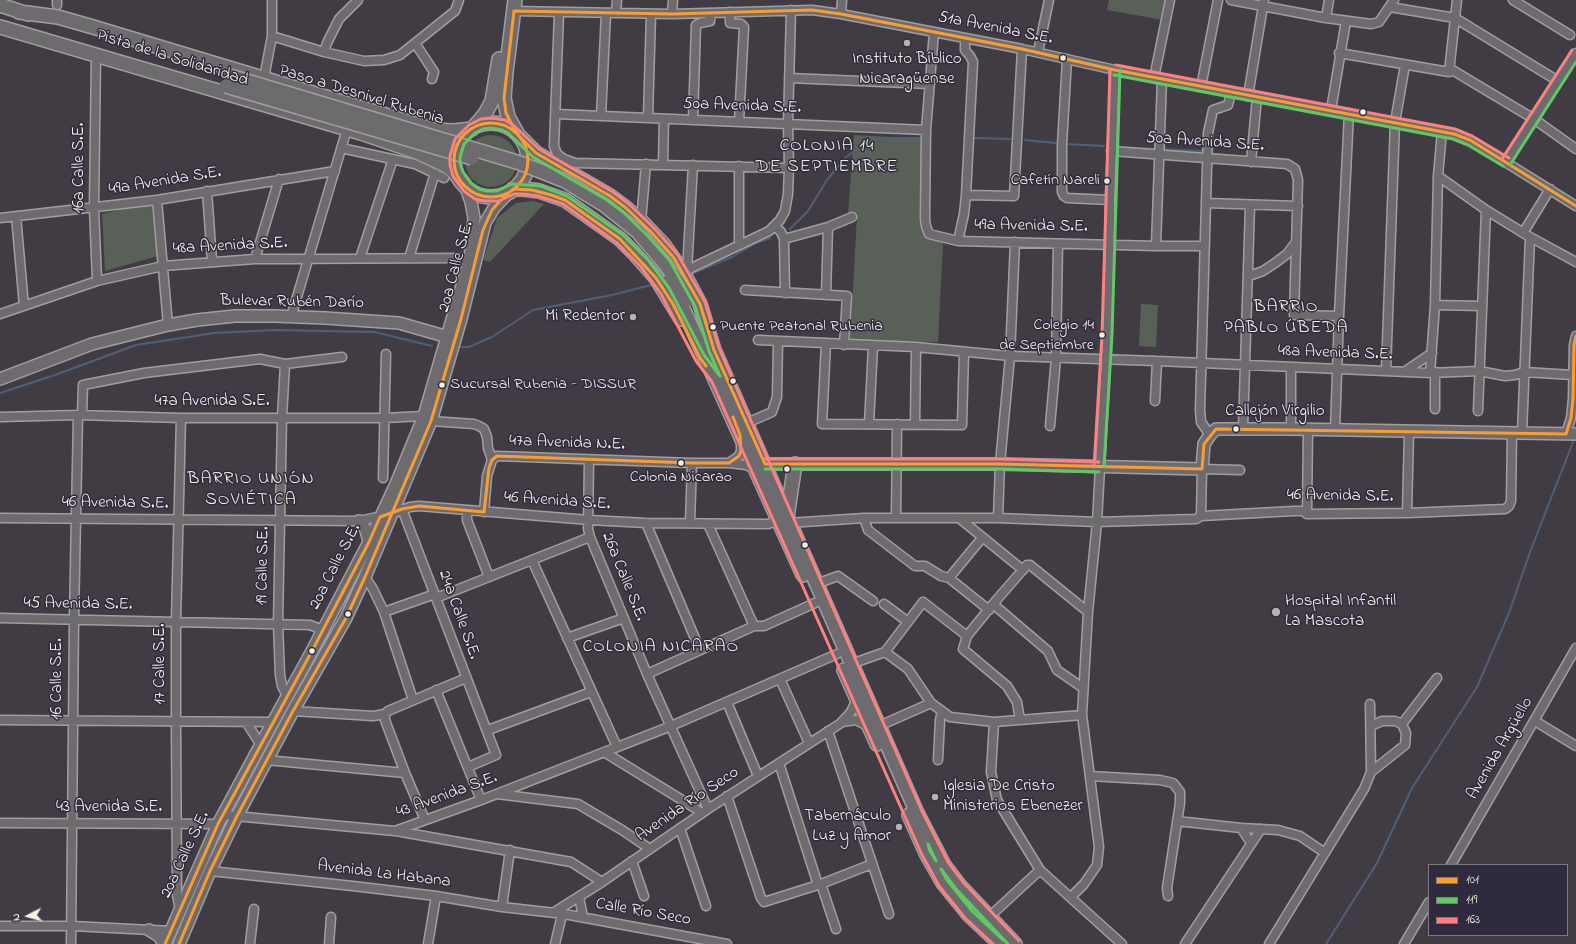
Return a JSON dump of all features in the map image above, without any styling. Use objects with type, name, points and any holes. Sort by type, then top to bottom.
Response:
[{"type":"main road","points":[[512,4],[493,96],[485,114],[460,142],[455,156],[456,171],[464,185],[474,192],[486,196],[498,196],[511,191],[523,189],[539,191],[565,200],[604,227],[633,252],[656,278],[665,291],[700,358],[716,379]]},
{"type":"main road","points":[[511,191],[522,179],[527,166],[527,152],[508,117],[504,103],[512,4]]},
{"type":"main road","name":"Pista de la Solidaridad","points":[[0,5],[228,81]]},
{"type":"main road","name":"Pista de la Solidaridad","points":[[19,12],[65,19],[435,130],[454,131],[473,128]]},
{"type":"main road","name":"Pista de la Solidaridad","points":[[0,18],[228,81]]},
{"type":"main road","name":"Pista de la Solidaridad","points":[[0,26],[96,56],[347,129],[417,152],[452,170],[464,185]]},
{"type":"main road","name":"Paso a Desnivel Rubenia","points":[[228,81],[501,166],[550,183],[592,206],[630,236],[648,255],[685,302]]},
{"type":"main road","points":[[473,128],[495,123],[508,127],[536,153],[610,196],[641,221],[663,244],[685,271],[700,304],[711,342],[747,423],[760,466]]},
{"type":"main road","points":[[685,302],[711,342]]},
{"type":"main road","points":[[685,302],[740,435],[760,466],[816,584],[851,664],[926,853],[935,870],[969,915],[1000,944]]},
{"type":"main road","points":[[795,464],[785,520],[815,603],[855,694],[875,727],[944,865],[960,886],[1015,944]]},
{"type":"street","points":[[264,78],[272,36],[272,0]]},
{"type":"street","points":[[324,52],[339,19],[358,0]]},
{"type":"street","points":[[272,36],[324,52],[364,61],[384,60],[400,55],[455,11],[459,0]]},
{"type":"street","points":[[616,13],[617,0]]},
{"type":"street","points":[[672,14],[673,0]]},
{"type":"street","points":[[841,14],[842,0]]},
{"type":"street","points":[[1038,52],[1049,0]]},
{"type":"street","points":[[1156,246],[1159,151],[1158,78],[1170,0]]},
{"type":"street","points":[[1201,87],[1218,0]]},
{"type":"street","points":[[1230,0],[1264,3],[1326,18],[1371,24],[1379,22],[1392,4],[1456,18],[1558,81]]},
{"type":"street","points":[[1326,18],[1329,0]]},
{"type":"street","points":[[1339,53],[1449,72],[1457,0]]},
{"type":"street","points":[[1513,0],[1570,35]]},
{"type":"street","points":[[1248,96],[1264,3]]},
{"type":"street","name":"51a Avenida S.E.","points":[[512,4],[559,13],[672,14],[812,10],[841,14],[1038,52],[1115,70],[1257,98],[1349,113],[1454,134],[1470,140],[1576,206]]},
{"type":"street","points":[[685,271],[769,231],[775,226],[785,211],[788,194],[789,168],[788,124],[791,10]]},
{"type":"street","points":[[730,12],[730,23],[741,24],[744,27],[739,122]]},
{"type":"street","points":[[559,13],[554,146],[558,154],[564,159],[575,163],[789,168]]},
{"type":"street","points":[[601,116],[606,13]]},
{"type":"street","points":[[693,120],[696,25],[710,21],[711,13]]},
{"type":"street","points":[[648,118],[652,14]]},
{"type":"street","points":[[1331,110],[1339,53],[1346,21]]},
{"type":"street","points":[[926,130],[934,32]]},
{"type":"street","points":[[958,241],[964,214],[966,195],[973,62],[965,50],[965,38]]},
{"type":"street","points":[[415,43],[434,72],[432,79]]},
{"type":"street","points":[[966,195],[1014,196],[1022,49]]},
{"type":"street","points":[[1506,162],[1576,53]]},
{"type":"street","name":"16a Calle S.E.","points":[[96,56],[94,208],[97,281]]},
{"type":"street","points":[[1067,59],[1062,145],[1062,192],[1067,198],[1110,200]]},
{"type":"street","points":[[1386,371],[1395,122],[1405,65]]},
{"type":"street","points":[[1449,68],[1534,119],[1575,146]]},
{"type":"street","points":[[1071,897],[1084,884],[1097,864],[1098,847],[1082,715],[1088,612],[1097,522],[1106,359],[1110,244],[1111,152],[1115,70]]},
{"type":"street","points":[[789,78],[930,84]]},
{"type":"street","points":[[1210,434],[1201,422],[1201,363],[1208,133],[1213,110],[1228,105],[1232,93]]},
{"type":"street","points":[[1251,162],[1257,98]]},
{"type":"street","points":[[1335,430],[1336,370],[1349,113]]},
{"type":"street","name":"50a Avenida S.E.","points":[[556,114],[926,130]]},
{"type":"street","points":[[663,164],[664,119]]},
{"type":"street","points":[[291,316],[347,129]]},
{"type":"street","name":"49a Avenida S.E.","points":[[926,130],[925,219],[929,234],[958,241],[1204,246]]},
{"type":"street","points":[[1435,409],[1432,353],[1435,305],[1438,176],[1442,131]]},
{"type":"street","points":[[341,148],[415,164],[444,178]]},
{"type":"street","name":"50a Avenida S.E.","points":[[1111,152],[1159,151],[1207,159],[1287,164],[1295,169],[1298,180],[1298,206]]},
{"type":"street","points":[[360,258],[394,159]]},
{"type":"street","points":[[641,221],[646,164]]},
{"type":"street","points":[[685,271],[693,165]]},
{"type":"street","points":[[739,166],[739,245]]},
{"type":"street","name":"49a Avenida S.E.","points":[[0,218],[157,200],[335,171]]},
{"type":"street","points":[[409,258],[435,173]]},
{"type":"street","points":[[1438,176],[1486,210],[1526,235],[1576,262]]},
{"type":"street","points":[[255,259],[279,179]]},
{"type":"street","name":"20a Calle S.E.","points":[[165,944],[221,820],[369,542],[428,419],[448,337],[470,258],[474,218],[471,202],[464,185]]},
{"type":"street","points":[[1517,433],[1524,372],[1526,235],[1550,189]]},
{"type":"street","points":[[207,191],[212,261]]},
{"type":"street","name":"20a Calle S.E.","points":[[179,944],[210,871],[237,816],[266,760],[346,618],[365,577],[428,419],[461,319],[483,230],[492,210],[511,191]]},
{"type":"street","points":[[157,200],[168,325]]},
{"type":"street","points":[[1206,203],[1298,206],[1294,315],[1339,316]]},
{"type":"street","points":[[1243,429],[1250,205]]},
{"type":"street","points":[[1478,412],[1486,210]]},
{"type":"street","points":[[16,216],[24,306]]},
{"type":"street","points":[[784,239],[828,227],[852,217]]},
{"type":"street","points":[[775,226],[781,232],[784,239],[785,293]]},
{"type":"street","points":[[826,295],[828,227]]},
{"type":"street","points":[[998,518],[1000,464],[1010,356],[1015,242]]},
{"type":"street","points":[[1248,276],[1262,271],[1275,263],[1287,254],[1296,242]]},
{"type":"street","points":[[1050,426],[1056,358],[1058,244]]},
{"type":"street","name":"48a Avenida S.E.","points":[[0,314],[97,281],[162,266],[212,261],[255,259],[470,258]]},
{"type":"street","points":[[745,290],[847,296],[844,345]]},
{"type":"street","points":[[1435,305],[1482,306]]},
{"type":"street","name":"Bulevar Rubén Darío","points":[[0,379],[92,344],[168,325],[235,316],[291,316],[399,323],[448,337]]},
{"type":"street","points":[[1572,434],[1571,418],[1574,345],[1576,336]]},
{"type":"street","name":"48a Avenida S.E.","points":[[758,340],[916,347],[1010,356],[1056,358],[1433,373],[1479,371],[1505,376],[1516,375],[1524,372],[1573,375]]},
{"type":"street","points":[[747,423],[772,412],[776,397],[778,340]]},
{"type":"street","points":[[826,343],[822,424],[962,424],[964,352]]},
{"type":"street","points":[[869,424],[873,346]]},
{"type":"street","points":[[915,424],[916,347]]},
{"type":"street","points":[[1404,372],[1432,353]]},
{"type":"street","points":[[383,478],[386,354]]},
{"type":"street","points":[[285,364],[342,357]]},
{"type":"street","name":"16 Calle S.E.","points":[[71,944],[76,518],[80,415],[83,384],[144,373],[260,359],[285,364]]},
{"type":"street","points":[[1155,401],[1157,361]]},
{"type":"street","name":"19 Calle S.E.","points":[[285,364],[282,417],[278,624],[282,686],[287,696]]},
{"type":"street","points":[[1291,368],[1291,428]]},
{"type":"street","name":"47a Avenida S.E.","points":[[0,417],[80,415],[181,418],[282,417],[428,419]]},
{"type":"street","name":"17 Calle S.E.","points":[[180,910],[177,895],[176,824],[176,622],[181,418]]},
{"type":"street","name":"47a Avenida N.E.","points":[[428,419],[474,424],[484,429],[492,460],[497,456],[589,460],[729,463],[760,466]]},
{"type":"street","points":[[896,424],[896,518]]},
{"type":"street","name":"Callejón Virgilio","points":[[1202,469],[1204,444],[1210,434],[1216,429],[1291,428],[1409,432],[1572,434]]},
{"type":"street","points":[[1307,514],[1308,429]]},
{"type":"street","points":[[1407,513],[1409,432]]},
{"type":"street","name":"46 Avenida S.E.","points":[[0,518],[359,521],[391,514],[402,509],[419,506],[589,520],[646,523],[768,524],[785,520],[864,518],[998,518],[1097,522],[1196,518],[1201,516],[1294,511],[1303,511],[1307,514],[1407,513],[1505,509],[1509,506],[1511,501],[1517,433]]},
{"type":"street","points":[[729,463],[739,456],[741,451],[740,435]]},
{"type":"street","points":[[484,512],[487,476],[492,460]]},
{"type":"street","name":"26a Calle S.E.","points":[[589,460],[588,529],[590,537],[705,811]]},
{"type":"street","points":[[690,524],[692,463]]},
{"type":"street","points":[[760,466],[795,464],[1000,464],[1240,470]]},
{"type":"street","points":[[1201,516],[1202,469]]},
{"type":"street","name":"24a Calle S.E.","points":[[402,509],[466,678],[488,730],[496,756],[468,767]]},
{"type":"street","points":[[467,510],[467,520],[489,577]]},
{"type":"street","points":[[864,518],[868,530],[915,566],[925,566],[941,576],[950,578],[991,607],[1048,651],[1057,670],[1083,688]]},
{"type":"street","points":[[959,518],[1023,570]]},
{"type":"street","points":[[359,521],[366,530],[369,542]]},
{"type":"street","points":[[646,523],[700,650]]},
{"type":"street","points":[[708,524],[754,626]]},
{"type":"street","points":[[384,612],[436,596],[489,577],[590,537]]},
{"type":"street","points":[[950,578],[982,538]]},
{"type":"street","points":[[532,560],[617,747]]},
{"type":"street","points":[[1020,720],[1017,702],[1007,686],[963,648],[967,636],[1027,566],[1032,566],[1088,612]]},
{"type":"street","points":[[816,584],[838,576],[873,601]]},
{"type":"street","points":[[365,577],[373,589],[384,612],[413,700]]},
{"type":"street","points":[[851,664],[885,652],[923,602],[967,636]]},
{"type":"street","points":[[647,674],[754,626],[764,626],[815,603]]},
{"type":"street","points":[[884,604],[908,622]]},
{"type":"street","name":"45 Avenida S.E.","points":[[0,618],[310,625],[323,630]]},
{"type":"street","points":[[567,638],[624,618]]},
{"type":"street","points":[[885,652],[908,669],[931,703],[950,717],[994,722],[1082,715]]},
{"type":"street","name":"Avenida Argüello","points":[[1452,864],[1575,652]]},
{"type":"street","name":"43 Avenida S.E.","points":[[0,823],[176,824],[221,820],[237,816],[395,831],[481,800],[670,726],[837,654]]},
{"type":"street","points":[[425,820],[385,720],[386,714],[388,710],[466,678]]},
{"type":"street","points":[[1402,724],[1437,678]]},
{"type":"street","points":[[780,679],[809,743]]},
{"type":"street","points":[[436,690],[481,800]]},
{"type":"street","points":[[488,730],[591,692]]},
{"type":"street","name":"Avenida Río Seco","points":[[553,913],[602,882],[727,796],[841,722],[853,708],[855,694]]},
{"type":"street","points":[[727,702],[758,776]]},
{"type":"street","points":[[841,722],[856,720],[875,727],[931,703]]},
{"type":"street","points":[[1370,704],[1372,772]]},
{"type":"street","points":[[293,711],[373,716],[386,714]]},
{"type":"street","points":[[938,760],[940,720],[942,711]]},
{"type":"street","points":[[0,720],[272,722]]},
{"type":"street","points":[[1270,944],[1364,789],[1372,772],[1405,745],[1406,733],[1402,724],[1395,721],[1382,721],[1371,726]]},
{"type":"street","points":[[1535,721],[1576,746]]},
{"type":"street","points":[[246,722],[261,745]]},
{"type":"street","points":[[994,722],[991,772],[997,800],[1040,870],[1122,944]]},
{"type":"street","points":[[828,731],[889,914]]},
{"type":"street","points":[[604,752],[695,808],[705,811]]},
{"type":"street","points":[[266,760],[405,773]]},
{"type":"street","points":[[779,763],[836,930]]},
{"type":"street","points":[[1090,776],[1160,780],[1174,783],[1180,792],[1167,888],[1168,896]]},
{"type":"street","points":[[496,794],[578,804],[622,830],[650,849]]},
{"type":"street","points":[[727,796],[761,898],[764,902],[820,884],[872,864]]},
{"type":"street","points":[[1177,821],[1241,828],[1278,830],[1300,836],[1325,853]]},
{"type":"street","points":[[680,828],[706,906]]},
{"type":"street","points":[[1241,828],[1251,843]]},
{"type":"street","points":[[1185,944],[1261,829]]},
{"type":"street","points":[[395,831],[510,850],[571,862],[602,882]]},
{"type":"street","points":[[502,907],[510,850]]},
{"type":"street","points":[[632,861],[644,896]]},
{"type":"street","points":[[989,917],[1040,870]]},
{"type":"street","name":"Avenida La Habana","points":[[210,871],[436,896],[502,907],[553,913]]},
{"type":"street","points":[[428,944],[436,896]]},
{"type":"street","points":[[579,897],[583,917]]},
{"type":"street","points":[[1404,944],[1428,904]]},
{"type":"street","points":[[250,944],[254,909]]},
{"type":"street","name":"Calle Río Seco","points":[[553,913],[583,917],[727,944]]},
{"type":"street","points":[[555,944],[561,919],[564,914]]},
{"type":"street","points":[[328,944],[331,917]]},
{"type":"street","points":[[0,926],[72,926],[171,931]]},
{"type":"street","points":[[149,930],[158,936],[165,944]]},
{"type":"shaded area","points":[[1109,0],[1166,0],[1163,20],[1107,10]]},
{"type":"shaded area","points":[[486,135],[496,135],[506,139],[513,146],[517,156],[517,166],[513,176],[506,183],[496,187],[486,187],[476,183],[469,176],[465,166],[465,156],[469,146],[476,139]]},
{"type":"shaded area","points":[[854,135],[928,139],[926,216],[932,237],[943,243],[938,342],[850,340],[857,216],[849,215],[848,213]]},
{"type":"shaded area","points":[[533,201],[544,204],[490,262],[483,260],[497,218],[516,203]]},
{"type":"shaded area","points":[[151,202],[158,256],[105,271],[102,214]]},
{"type":"shaded area","points":[[1141,304],[1158,305],[1156,347],[1139,346]]},
{"type":"waterway","points":[[790,229],[808,211],[827,180],[846,157],[866,143],[893,138],[923,138]]},
{"type":"waterway","points":[[974,138],[1010,139]]},
{"type":"waterway","points":[[1025,140],[1056,143]]},
{"type":"waterway","points":[[1066,144],[1104,146]]},
{"type":"waterway","points":[[1119,147],[1157,149]]},
{"type":"waterway","points":[[1162,149],[1202,151]]},
{"type":"waterway","points":[[691,274],[732,257],[756,243],[770,238]]},
{"type":"waterway","points":[[461,347],[469,347],[492,337],[533,310],[612,295],[655,284]]},
{"type":"waterway","points":[[0,393],[55,375],[136,345],[214,333],[273,330],[375,332],[432,346]]},
{"type":"waterway","points":[[1326,944],[1377,863],[1412,788],[1477,687],[1509,613],[1530,552],[1575,437]]},
{"type":"transit line","name":"101","points":[[1576,206],[1470,140],[1454,134],[1115,70],[1022,49],[841,14],[812,10],[672,14],[514,11],[504,98],[506,113],[512,125],[520,137],[536,153],[610,196],[626,208],[651,232],[674,258],[700,304],[714,350],[765,464],[1000,464],[1202,469],[1204,444],[1216,429],[1566,434],[1571,418],[1573,399],[1574,345],[1576,336]]},
{"type":"transit line","name":"163","points":[[1502,159],[1572,50]]},
{"type":"transit line","name":"119","points":[[1510,165],[1576,62]]},
{"type":"transit line","name":"163","points":[[1116,65],[1455,129],[1472,136],[1509,158]]},
{"type":"transit line","name":"163","points":[[1094,467],[1102,335],[1110,70]]},
{"type":"transit line","name":"119","points":[[1104,467],[1112,335],[1120,70]]},
{"type":"transit line","name":"119","points":[[1114,75],[1453,139],[1468,145],[1503,166]]},
{"type":"transit line","name":"163","points":[[993,944],[965,918],[939,886],[922,855],[712,382],[696,361],[661,294],[641,267],[617,243],[563,204],[538,196],[523,194],[514,194],[499,201],[485,201],[475,199],[464,191],[453,176],[450,165],[450,156],[455,139],[469,125],[481,119],[491,118],[505,120],[513,125],[539,149],[613,192],[629,204],[654,228],[678,255],[705,302],[719,348],[922,811],[948,862],[964,883],[1019,941]]},
{"type":"transit line","name":"101","points":[[491,123],[505,126],[517,134],[525,146],[528,160],[525,174],[517,186],[505,194],[491,197],[477,194],[465,186],[457,174],[454,160],[457,146],[465,134],[477,126],[491,123]]},
{"type":"transit line","name":"119","points":[[491,128],[508,133],[533,157],[607,200],[623,212],[647,235],[670,261],[695,306],[709,351],[720,376],[704,355],[669,288],[649,261],[623,235],[567,196],[541,186],[512,184],[497,191],[487,191],[479,189],[471,183],[463,172],[460,163],[460,157],[464,144],[475,133],[483,129],[491,128]]},
{"type":"transit line","name":"101","points":[[179,944],[210,871],[237,816],[293,711],[346,618],[365,577],[431,421],[461,319],[483,230],[492,210],[500,201],[513,189],[532,190],[551,195],[565,200],[620,239],[656,278],[673,304],[700,358],[706,366]]},
{"type":"transit line","name":"101","points":[[165,944],[218,824],[312,651],[369,542],[380,517],[402,509],[419,506],[484,512],[489,468],[492,460],[497,456],[729,463],[739,456],[741,451],[740,435],[733,417]]},
{"type":"transit line","name":"163","points":[[765,459],[1000,459],[1099,462]]},
{"type":"transit line","name":"119","points":[[765,469],[1000,469],[1099,472]]},
{"type":"transit line","name":"119","points":[[928,844],[936,861],[930,851],[928,844]]},
{"type":"transit line","name":"119","points":[[1003,940],[973,912],[947,880],[941,869],[956,889],[1008,944]]},
{"type":"place","name":"Instituto Bíblico Nicaragüense","points":[[907,43]]},
{"type":"place","name":"Cafetín Nareli","points":[[1107,181]]},
{"type":"place","name":"Mi Redentor","points":[[633,317]]},
{"type":"place","name":"Puente Peatonal Rubenia","points":[[713,327]]},
{"type":"place","name":"Colegio 14 de Septiembre","points":[[1102,335]]},
{"type":"place","name":"Sucursal Rubenia - DISSUR","points":[[442,385]]},
{"type":"place","name":"Colonia Nicarao","points":[[681,463]]},
{"type":"place","name":"Hospital Infantil La Mascota","points":[[1276,612]]},
{"type":"place","name":"Iglesia De Cristo Ministerios Ebenezer","points":[[935,797]]},
{"type":"place","name":"Tabernáculo Luz y Amor","points":[[899,827]]},
{"type":"district","name":"COLONIA 14 DE SEPTIEMBRE","points":[[827,157]]},
{"type":"district","name":"BARRIO PABLO ÚBEDA","points":[[1286,318]]},
{"type":"district","name":"BARRIO UNIÓN SOVIÉTICA","points":[[251,490]]},
{"type":"district","name":"COLONIA NICARAO","points":[[661,648]]}]
